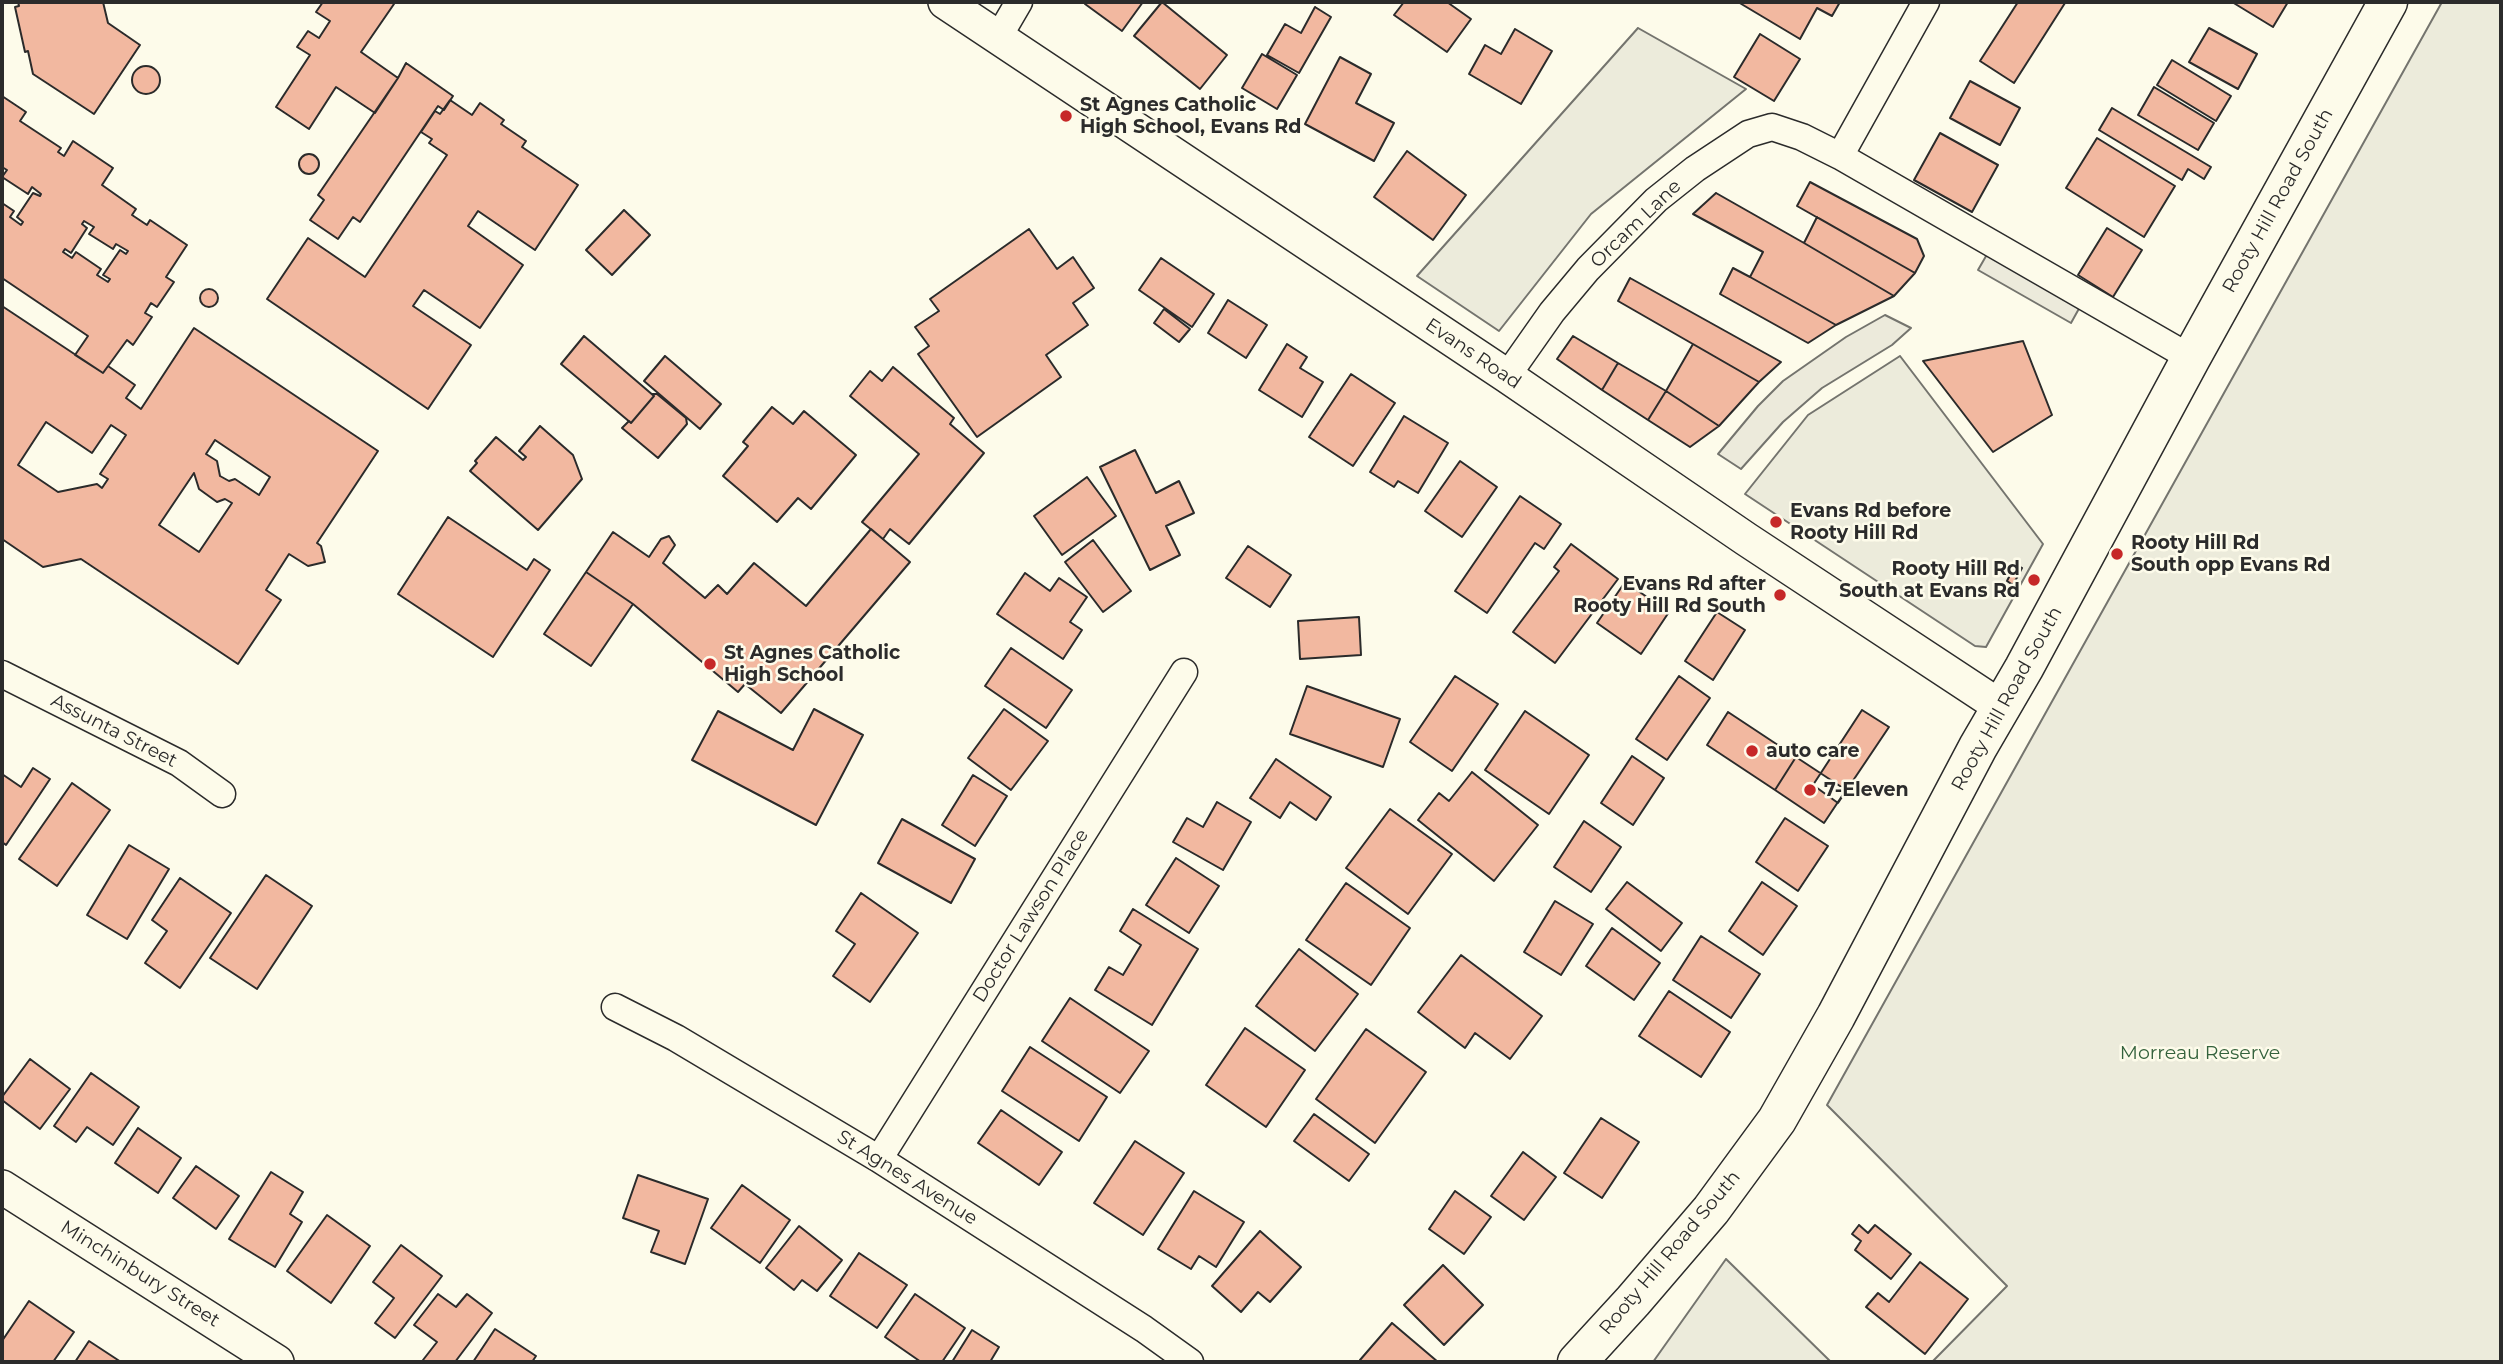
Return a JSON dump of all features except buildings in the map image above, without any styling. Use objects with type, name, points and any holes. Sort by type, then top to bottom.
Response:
[{"type":"main road","name":"Rooty Hill Road South","points":[[1577,1362],[1601,1346],[1712,1210],[1777,1120],[1836,1016],[1978,747],[2388,2]]},
{"type":"street","name":"Evans Road","points":[[945,2],[1507,376],[1724,525],[2001,707]]},
{"type":"street","points":[[998,38],[1019,2]]},
{"type":"street","points":[[1840,156],[1926,2]]},
{"type":"street","name":"Orcam Lane","points":[[1507,376],[1552,312],[1588,269],[1656,200],[1695,169],[1748,134],[1772,127],[1802,137],[1840,156],[2191,358]]},
{"type":"street","name":"Doctor Lawson Place","points":[[879,1159],[1184,672]]},
{"type":"street","name":"Assunta Street","points":[[2,674],[179,763],[222,794]]},
{"type":"street","name":"St Agnes Avenue","points":[[614,1007],[676,1038],[879,1159],[1191,1362]]},
{"type":"street","name":"Minchinbury Street","points":[[2,1187],[277,1362]]},
{"type":"green space","name":"Morreau Reserve","points":[[2442,2],[2501,2],[2501,1362],[1932,1362],[2007,1286],[1827,1105]]},
{"type":"green space","points":[[1638,28],[1746,89],[1591,214],[1499,331],[1417,276]]},
{"type":"green space","points":[[1900,356],[2043,544],[1986,647],[1975,646],[1745,494],[1808,415]]},
{"type":"green space","points":[[1726,1259],[1831,1362],[1653,1362]]},
{"type":"shaded area","points":[[1993,244],[2086,296],[2071,323],[1978,270]]},
{"type":"shaded area","points":[[1885,315],[1911,328],[1892,345],[1822,388],[1783,422],[1741,469],[1718,454],[1783,381],[1846,337]]},
{"type":"place","name":"St Agnes Catholic High School, Evans Rd","points":[[1066,116]]},
{"type":"place","name":"Evans Rd before Rooty Hill Rd","points":[[1776,522]]},
{"type":"place","name":"Rooty Hill Rd South opp Evans Rd","points":[[2117,554]]},
{"type":"place","name":"Rooty Hill Rd South at Evans Rd","points":[[2034,580]]},
{"type":"place","name":"Evans Rd after Rooty Hill Rd South","points":[[1780,595]]},
{"type":"place","name":"St Agnes Catholic High School","points":[[710,664]]},
{"type":"place","name":"auto care","points":[[1752,751]]},
{"type":"place","name":"7-Eleven","points":[[1810,790]]}]
